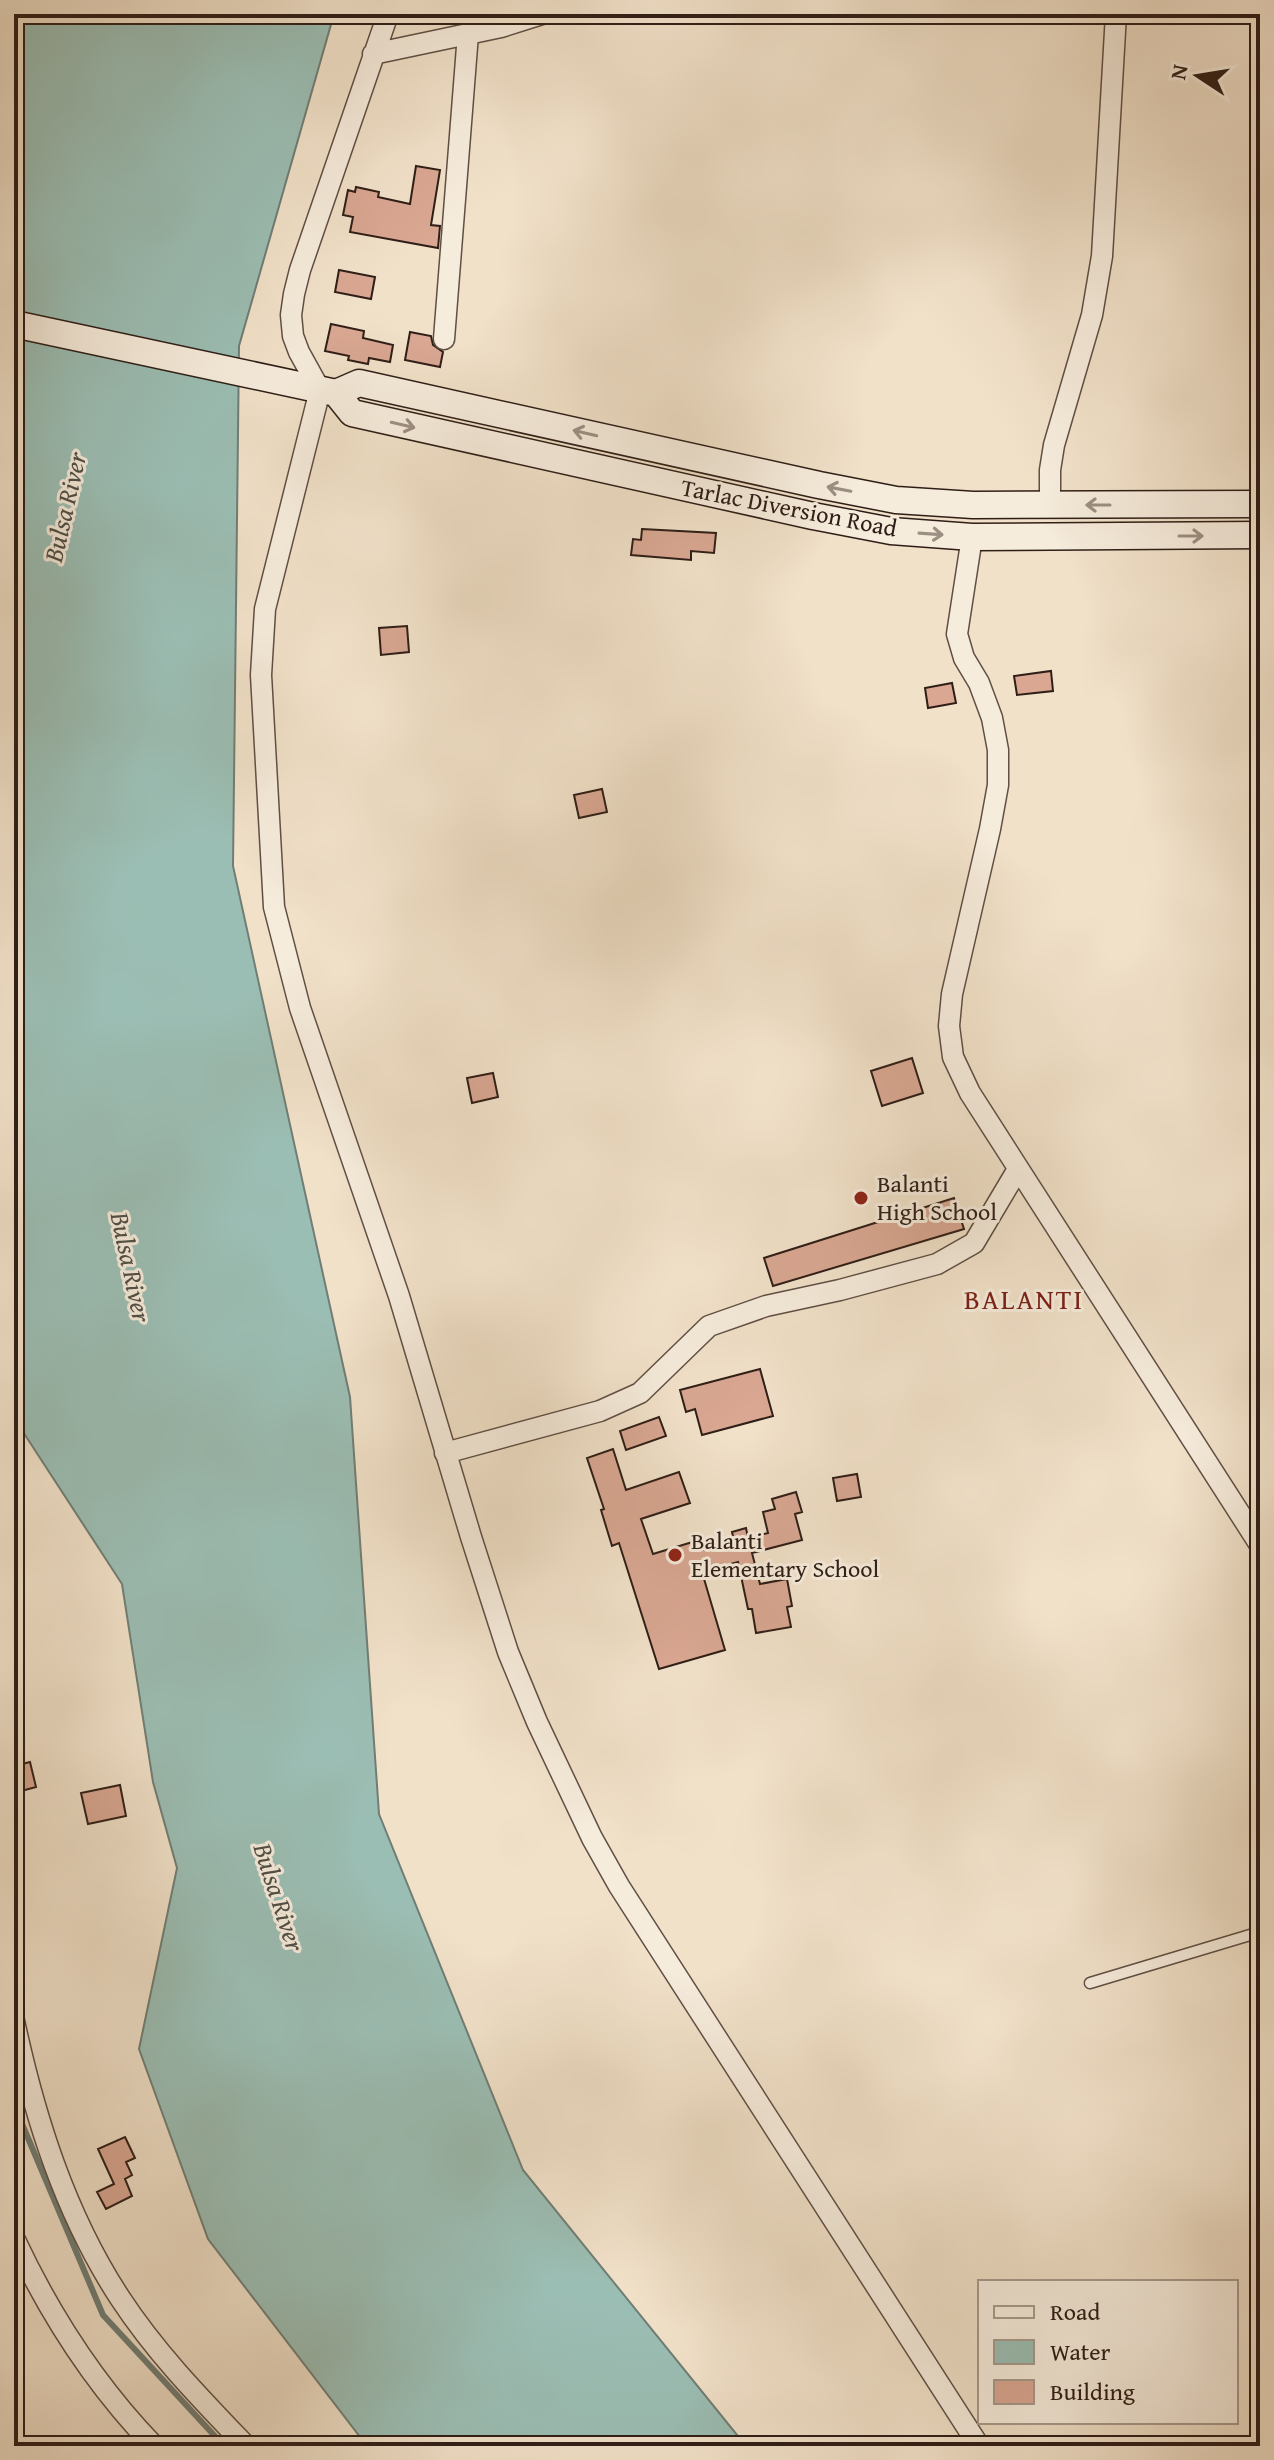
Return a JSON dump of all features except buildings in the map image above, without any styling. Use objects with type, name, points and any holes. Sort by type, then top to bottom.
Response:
[{"type":"main road","name":"Tarlac Diversion Road","points":[[14,324],[319,390],[359,383],[896,500],[973,505],[1260,504]]},
{"type":"main road","name":"Tarlac Diversion Road","points":[[319,390],[352,413],[368,417],[891,531],[972,537],[1260,535]]},
{"type":"main road","points":[[972,537],[973,505]]},
{"type":"main road","points":[[1050,505],[1050,536]]},
{"type":"street","points":[[388,14],[302,262],[291,315],[293,336],[319,390],[265,609],[261,675],[274,907],[300,1008],[399,1296],[508,1652],[537,1722],[592,1838],[619,1886],[979,2446]]},
{"type":"street","points":[[373,54],[501,27],[542,14]]},
{"type":"street","points":[[1050,505],[1054,445],[1092,315],[1102,256],[1116,14]]},
{"type":"street","points":[[444,339],[468,34]]},
{"type":"street","points":[[972,537],[957,634],[964,658],[979,683],[992,718],[998,750],[998,785],[952,994],[949,1026],[953,1057],[970,1093],[1260,1545]]},
{"type":"street","points":[[445,1453],[600,1411],[640,1393],[709,1326],[766,1306],[937,1264],[974,1243],[1018,1169]]},
{"type":"street","points":[[14,2021],[41,2127],[62,2189],[92,2249],[120,2297],[157,2350],[246,2446]]},
{"type":"street","points":[[14,2238],[59,2322],[80,2354],[104,2388],[154,2446]]},
{"type":"lane","points":[[1090,1983],[1260,1932]]},
{"type":"water","name":"Bulsa River","points":[[17,14],[334,14],[239,346],[233,866],[350,1397],[379,1814],[523,2170],[746,2446],[367,2446],[208,2239],[139,2049],[177,1868],[153,1782],[122,1584],[14,1418],[14,35]]},
{"type":"waterway","points":[[14,2105],[103,2315],[224,2446]]},
{"type":"place","name":"Balanti High School","points":[[861,1198]]},
{"type":"place","name":"Balanti Elementary School","points":[[675,1555]]},
{"type":"district","name":"BALANTI","points":[[1024,1299]]}]
